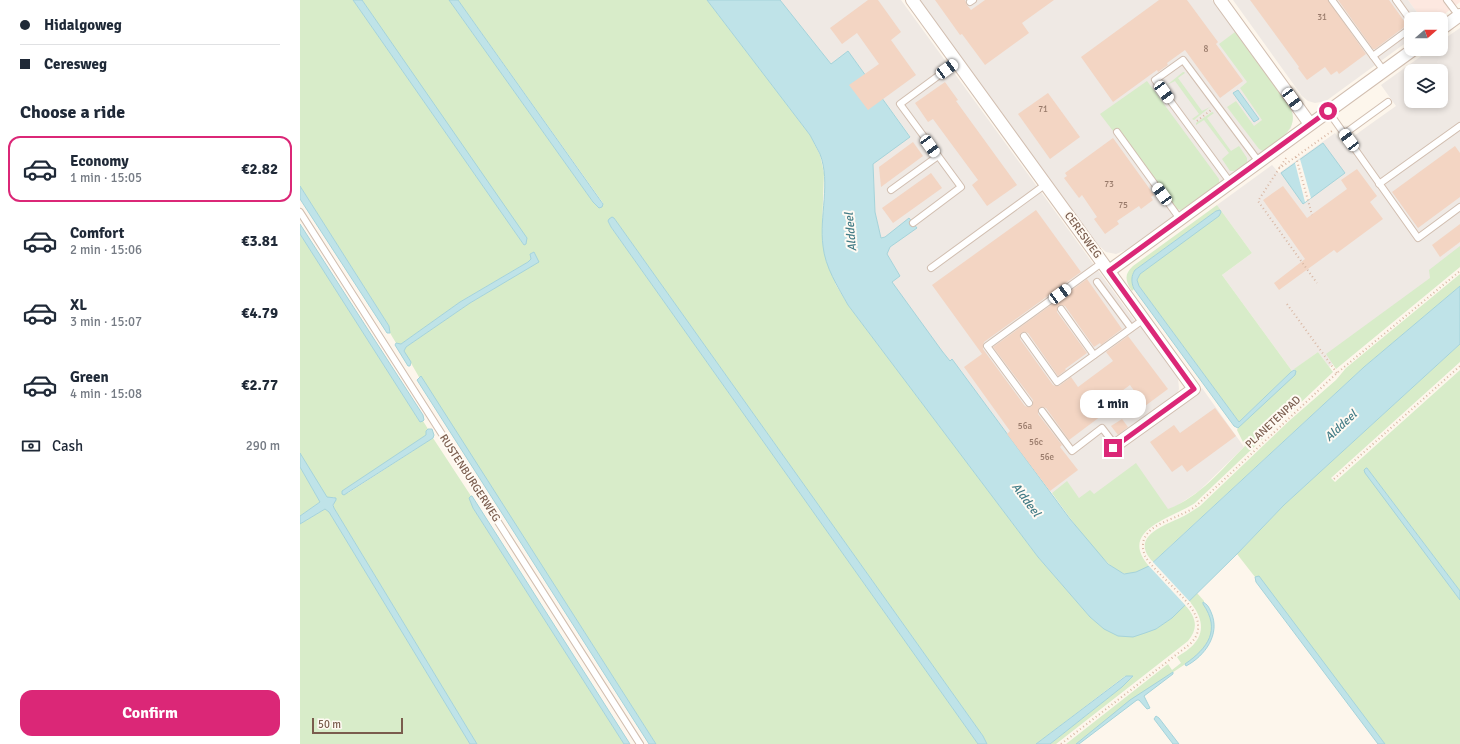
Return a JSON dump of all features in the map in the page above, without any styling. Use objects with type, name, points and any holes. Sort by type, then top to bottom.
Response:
[{"type":"street","name":"CERESWEG","points":[[912,0],[1194,389],[1114,446]]},
{"type":"street","points":[[1220,0],[1310,124]]},
{"type":"street","points":[[1448,24],[1459,16]]},
{"type":"street","points":[[1106,267],[1180,219],[1404,56]]},
{"type":"lane","points":[[1332,0],[1384,71]]},
{"type":"lane","points":[[1396,0],[1405,12]]},
{"type":"lane","points":[[1447,0],[1459,16]]},
{"type":"lane","points":[[1373,56],[1404,33]]},
{"type":"lane","points":[[1230,182],[1155,80],[1183,60],[1259,162]]},
{"type":"lane","points":[[913,223],[961,187],[900,104],[957,62]]},
{"type":"lane","points":[[1344,134],[1388,102]]},
{"type":"lane","points":[[1328,111],[1418,238],[1460,208]]},
{"type":"lane","points":[[1380,184],[1460,126]]},
{"type":"lane","points":[[1117,132],[1180,219]]},
{"type":"lane","points":[[891,190],[938,156]]},
{"type":"lane","points":[[931,268],[1046,184]]},
{"type":"lane","name":"RUSTENBURGERWEG","points":[[300,212],[640,744]]},
{"type":"lane","points":[[1029,403],[987,346],[1106,267]]},
{"type":"lane","points":[[1098,282],[1131,328]]},
{"type":"lane","points":[[1061,309],[1094,355]]},
{"type":"lane","points":[[1024,336],[1057,382],[1144,319]]},
{"type":"lane","points":[[1042,411],[1072,451],[1102,428],[1114,446]]},
{"type":"path","points":[[1189,126],[1217,105]]},
{"type":"path","points":[[1279,167],[1280,168],[1333,130]]},
{"type":"path","points":[[1270,154],[1279,167]]},
{"type":"path","points":[[1286,157],[1258,201],[1317,283]]},
{"type":"path","points":[[1296,157],[1312,215]]},
{"type":"path","name":"PLANETENPAD","points":[[1061,744],[1190,644],[1195,638],[1198,629],[1198,620],[1192,608],[1145,556],[1143,548],[1144,541],[1148,533],[1154,527],[1184,514],[1196,506],[1337,373],[1460,270]]},
{"type":"path","points":[[1287,304],[1337,373]]},
{"type":"path","points":[[1334,479],[1460,366]]},
{"type":"shaded area","points":[[780,0],[901,0],[1140,328],[1142,327],[1178,377],[1179,389],[1176,396],[1107,445],[1112,453],[1202,388],[1244,447],[1199,491],[1178,505],[1161,513],[1052,493],[1050,491],[952,359],[950,361],[942,351],[892,282],[900,276],[887,254],[890,247],[916,228],[881,238],[875,212],[873,163],[910,136],[848,51],[831,64]]},
{"type":"shaded area","points":[[919,0],[1212,0],[1290,107],[1293,114],[1291,128],[1285,135],[1126,250],[1116,254],[1106,252],[1096,243]]},
{"type":"shaded area","points":[[1233,0],[1408,0],[1417,12],[1404,12],[1404,44],[1326,101],[1315,103],[1308,101],[1302,96]]},
{"type":"shaded area","points":[[1408,0],[1460,0],[1460,2],[1447,12],[1417,12]]},
{"type":"shaded area","points":[[1460,28],[1460,259],[1329,367],[1318,352],[1292,371],[1222,275],[1252,253],[1217,205],[1272,165],[1279,173],[1335,133],[1343,144],[1396,106],[1381,85],[1404,68],[1404,108],[1448,108],[1448,64],[1410,64],[1421,56],[1448,56],[1448,36]]},
{"type":"green space","points":[[300,0],[353,0],[524,245],[526,238],[362,0],[449,0],[593,202],[599,208],[603,205],[603,203],[458,0],[707,0],[810,135],[820,155],[824,173],[822,226],[823,247],[836,285],[848,305],[1038,557],[1090,617],[1104,629],[1156,629],[1172,618],[1185,605],[1192,614],[1195,623],[1194,632],[1188,641],[1056,744],[1050,744],[1122,687],[1128,677],[1125,676],[1036,744],[987,744],[983,736],[612,217],[608,221],[611,227],[978,744],[656,744],[421,377],[419,377],[404,351],[406,347],[470,303],[538,262],[534,252],[530,254],[531,259],[528,262],[460,302],[401,344],[396,343],[390,333],[389,326],[300,186]]},
{"type":"green space","points":[[1235,32],[1290,107],[1293,115],[1293,122],[1286,133],[1263,151],[1259,149],[1227,107],[1236,101],[1254,126],[1262,120],[1240,88],[1247,82],[1219,44]]},
{"type":"green space","points":[[1184,72],[1185,73],[1178,78],[1202,111],[1210,107],[1194,120],[1192,119],[1199,114],[1175,81],[1167,85]]},
{"type":"green space","points":[[1147,81],[1219,179],[1219,183],[1181,210],[1177,209],[1118,128],[1113,131],[1100,114]]},
{"type":"green space","points":[[1212,112],[1214,113],[1207,118],[1231,151],[1239,146],[1247,158],[1247,163],[1234,171],[1230,171],[1222,159],[1229,153],[1204,120],[1196,125],[1196,123]]},
{"type":"green space","points":[[1217,205],[1252,253],[1222,275],[1292,371],[1239,422],[1139,286],[1137,281],[1140,274],[1220,210],[1216,211],[1135,270],[1132,277],[1134,289],[1132,291],[1126,278],[1128,272],[1133,266]]},
{"type":"green space","points":[[300,234],[420,422],[423,421],[428,429],[426,431],[426,435],[422,438],[342,492],[348,493],[433,438],[471,496],[469,498],[473,508],[624,744],[477,744],[334,508],[334,497],[327,498],[300,453]]},
{"type":"green space","points":[[1460,246],[1460,267],[1336,369],[1326,354],[1430,278],[1429,270]]},
{"type":"green space","points":[[1460,274],[1460,286],[1364,367],[1153,562],[1146,553],[1145,545],[1147,538],[1152,533],[1200,506],[1289,421],[1336,380],[1346,368]]},
{"type":"green space","points":[[1460,344],[1460,362],[1331,478],[1335,482],[1460,370],[1460,591],[1367,468],[1364,470],[1460,600],[1460,744],[1385,744],[1259,577],[1255,577],[1237,554],[1284,505]]},
{"type":"green space","points":[[1318,352],[1333,372],[1195,503],[1162,520],[1144,534],[1140,543],[1141,554],[1149,566],[1143,570],[1126,574],[1115,569],[1085,538],[1052,493],[1067,481],[1079,498],[1090,490],[1094,494],[1136,463],[1168,509],[1179,504],[1190,498],[1210,482],[1245,446],[1237,430],[1238,428],[1296,371],[1294,369]]},
{"type":"green space","points":[[300,467],[320,502],[300,516]]},
{"type":"green space","points":[[325,509],[329,512],[470,744],[300,744],[300,524]]},
{"type":"green space","points":[[1197,593],[1204,601],[1210,615],[1212,626],[1206,646],[1199,655],[1131,700],[1076,744],[1066,744],[1168,664],[1172,670],[1181,663],[1177,657],[1192,646],[1198,639],[1200,633],[1201,627],[1199,616],[1189,601]]},
{"type":"water","points":[[353,0],[362,0],[527,238],[526,244],[524,245]]},
{"type":"water","points":[[449,0],[458,0],[603,204],[602,207],[599,208],[593,202]]},
{"type":"water","name":"Alddeel","points":[[707,0],[780,0],[831,64],[848,51],[910,137],[873,164],[875,212],[881,238],[885,237],[909,218],[917,228],[890,247],[887,254],[900,276],[892,282],[942,351],[950,361],[952,359],[1070,519],[1108,564],[1124,574],[1136,572],[1149,566],[1364,367],[1460,286],[1460,344],[1284,505],[1172,618],[1156,629],[1133,637],[1118,636],[1104,629],[1090,617],[1038,557],[848,305],[832,277],[824,254],[822,223],[825,176],[820,154],[810,135]]},
{"type":"water","points":[[1238,90],[1259,119],[1254,122],[1233,93]]},
{"type":"water","points":[[1323,143],[1345,173],[1303,204],[1281,173]]},
{"type":"water","points":[[300,186],[389,326],[390,333],[387,333],[300,199]]},
{"type":"water","points":[[1220,210],[1221,212],[1219,216],[1140,274],[1137,280],[1139,286],[1239,422],[1291,372],[1294,370],[1296,371],[1295,375],[1238,428],[1234,426],[1134,289],[1132,281],[1135,270],[1216,211]]},
{"type":"water","points":[[612,217],[983,736],[987,744],[978,744],[611,227],[608,221]]},
{"type":"water","points":[[300,224],[423,415],[423,421],[420,422],[300,234]]},
{"type":"water","points":[[534,252],[539,262],[470,303],[406,347],[404,351],[411,362],[410,366],[408,366],[395,345],[396,343],[401,344],[460,302],[528,262],[531,259],[530,254]]},
{"type":"water","points":[[421,376],[656,744],[649,744],[417,380]]},
{"type":"water","points":[[428,429],[432,429],[434,435],[433,438],[344,495],[342,494],[342,491],[426,435],[426,431]]},
{"type":"water","points":[[300,453],[327,497],[336,498],[333,505],[334,508],[477,744],[470,744],[329,512],[325,509],[300,524],[300,516],[320,502],[300,467]]},
{"type":"water","points":[[1366,468],[1460,591],[1460,600],[1365,473],[1364,470]]},
{"type":"water","points":[[471,496],[630,744],[624,744],[473,508],[469,498]]},
{"type":"water","points":[[1259,576],[1385,744],[1378,744],[1256,582],[1255,577]]},
{"type":"water","points":[[1203,602],[1209,607],[1214,620],[1212,636],[1205,650],[1193,662],[1186,666],[1185,664],[1206,645],[1209,638],[1211,622]]},
{"type":"water","points":[[1173,672],[1173,674],[1144,696],[1150,708],[1147,709],[1139,700],[1137,700],[1079,744],[1076,744],[1130,700]]},
{"type":"water","points":[[1126,676],[1133,676],[1122,687],[1050,744],[1036,744]]},
{"type":"water","points":[[1156,716],[1179,744],[1173,744],[1154,719]]},
{"type":"pier","points":[[1300,159],[1311,198],[1305,202],[1295,163]]},
{"type":"pier","points":[[1152,561],[1191,603],[1187,607],[1148,565]]},
{"type":"building","points":[[868,0],[878,0],[901,32],[891,40],[916,75],[868,110],[849,85],[879,64],[857,33],[842,44],[830,28]]},
{"type":"building","points":[[935,0],[965,0],[971,10],[985,0],[1054,0],[1022,23],[1029,33],[985,65],[962,34],[960,35]]},
{"type":"building","points":[[1159,0],[1187,0],[1218,42],[1216,44],[1243,81],[1220,98],[1185,50],[1167,63],[1168,65],[1158,72],[1157,70],[1113,102],[1081,57]]},
{"type":"building","points":[[1250,0],[1328,0],[1366,54],[1339,74],[1337,71],[1331,75],[1325,67],[1307,80]]},
{"type":"building","points":[[1338,0],[1389,0],[1404,21],[1404,27],[1373,49]]},
{"type":"building","points":[[945,82],[958,100],[956,101],[1017,185],[987,206],[972,185],[978,180],[933,119],[928,122],[915,103]]},
{"type":"building","points":[[1048,93],[1080,137],[1050,159],[1018,114]]},
{"type":"building","points":[[1113,138],[1154,195],[1151,197],[1153,200],[1141,209],[1139,206],[1117,221],[1119,224],[1105,234],[1094,219],[1097,217],[1082,195],[1079,198],[1064,178],[1067,176],[1065,173]]},
{"type":"building","points":[[913,142],[923,156],[881,187],[879,167]]},
{"type":"building","points":[[1455,146],[1460,153],[1460,197],[1418,228],[1392,192]]},
{"type":"building","points":[[1357,169],[1377,196],[1370,202],[1383,219],[1337,253],[1334,250],[1279,290],[1274,283],[1305,259],[1263,200],[1283,186],[1307,218],[1347,189],[1341,180]]},
{"type":"building","points":[[931,173],[942,188],[893,223],[882,208]]},
{"type":"building","points":[[1036,210],[1081,272],[984,342],[983,349],[1025,406],[1031,407],[1033,400],[993,347],[1087,279],[1122,329],[1101,345],[1100,343],[1094,347],[1065,306],[1058,306],[1057,312],[1087,353],[1058,376],[1028,333],[1021,333],[1020,339],[1053,385],[1059,386],[1071,377],[1078,387],[1113,361],[1106,352],[1128,336],[1168,389],[1145,406],[1130,385],[1096,410],[1101,416],[1069,440],[1046,408],[1039,408],[1038,414],[1062,445],[1060,447],[1078,470],[1050,491],[1007,434],[1010,431],[964,367],[982,354],[932,285]]},
{"type":"building","points":[[1460,224],[1460,242],[1440,257],[1432,245]]},
{"type":"building","points":[[1215,408],[1236,436],[1187,472],[1182,465],[1172,472],[1150,442],[1174,425],[1180,433]]},
{"type":"building","points":[[1122,419],[1128,427],[1118,435],[1111,426]]},
{"type":"route","points":[[1113,448],[1194,389],[1109,271],[1328,111]]}]
